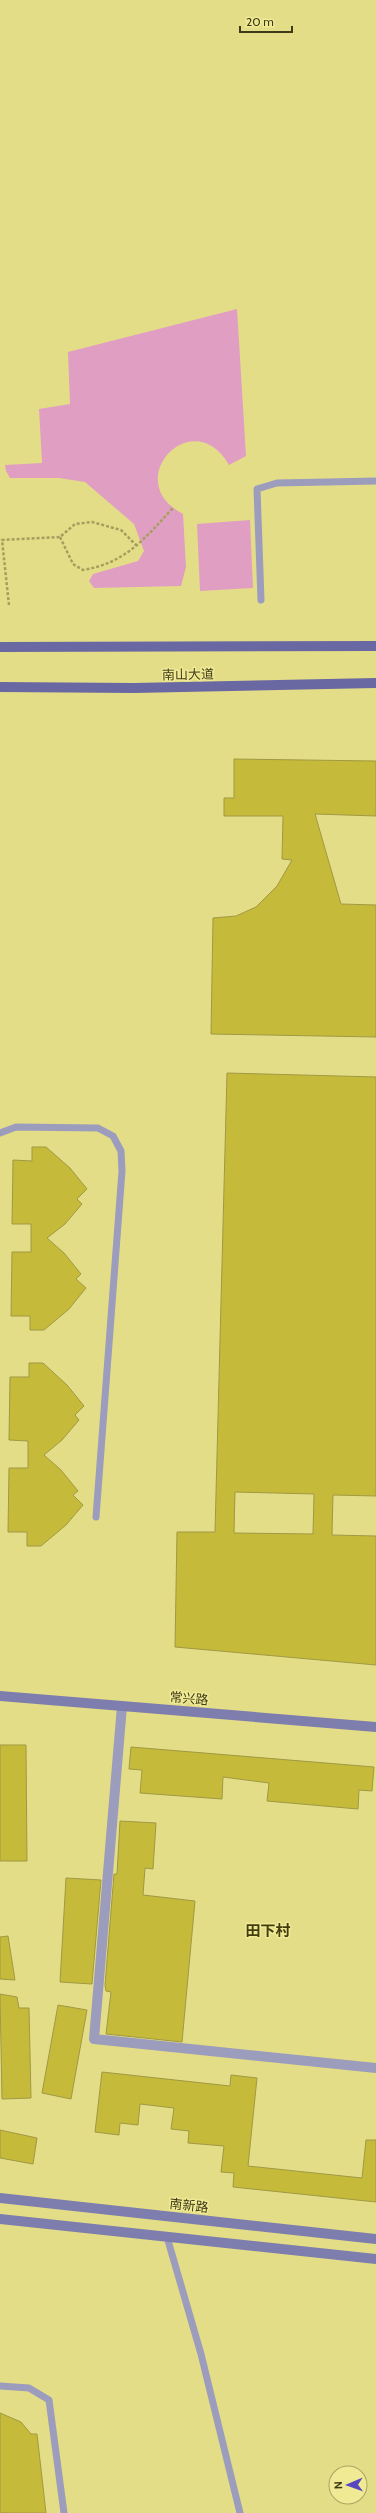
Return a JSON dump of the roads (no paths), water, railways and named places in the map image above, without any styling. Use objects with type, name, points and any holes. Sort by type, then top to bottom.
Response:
[{"type":"main road","points":[[0,647],[376,646]]},
{"type":"main road","name":"南山大道","points":[[0,687],[134,688],[376,683]]},
{"type":"main road","name":"常兴路","points":[[0,1696],[376,1727]]},
{"type":"main road","name":"南新路","points":[[0,2198],[376,2239]]},
{"type":"main road","points":[[0,2219],[376,2260]]},
{"type":"street","points":[[122,1706],[94,2039],[376,2068]]},
{"type":"lane","points":[[261,600],[257,489],[277,483],[376,481]]},
{"type":"lane","points":[[0,1133],[16,1127],[98,1128],[113,1136],[121,1151],[122,1179],[96,1517]]},
{"type":"lane","points":[[167,2237],[201,2354],[240,2513]]},
{"type":"lane","points":[[0,2386],[28,2388],[49,2400],[64,2513]]},
{"type":"district","name":"田下村","points":[[268,1931]]}]
